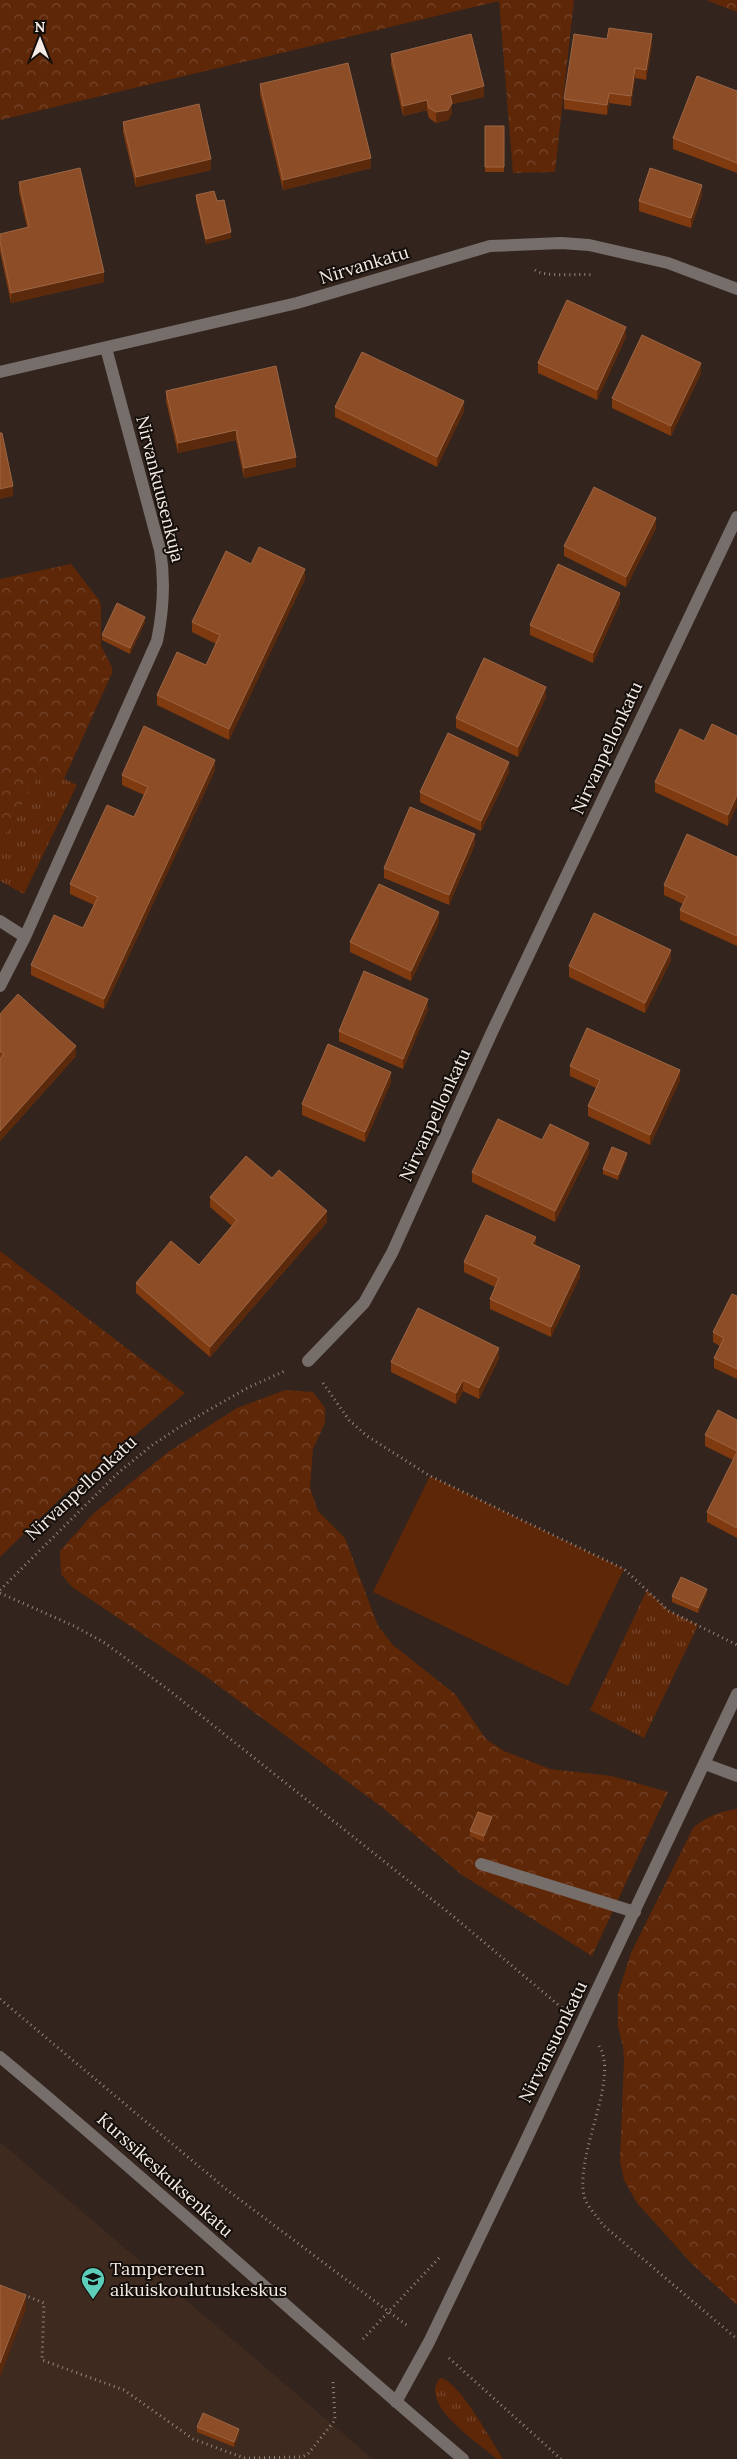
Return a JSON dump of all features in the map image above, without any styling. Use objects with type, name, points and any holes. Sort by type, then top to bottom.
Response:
[{"type":"street","name":"Nirvankatu","points":[[0,372],[298,303],[472,250],[505,245],[561,243],[589,245],[668,263],[737,289]]},
{"type":"street","name":"Nirvankuusenkuja","points":[[0,986],[25,937],[158,641],[162,608],[160,550],[106,348]]},
{"type":"street","name":"Nirvanpellonkatu","points":[[308,1361],[364,1303],[387,1262],[492,1032],[737,517]]},
{"type":"street","points":[[0,921],[25,937]]},
{"type":"street","name":"Nirvansuonkatu","points":[[396,2402],[429,2342],[737,1694]]},
{"type":"street","points":[[705,1764],[737,1776]]},
{"type":"street","points":[[481,1864],[635,1912]]},
{"type":"street","name":"Kurssikeskuksenkatu","points":[[0,2057],[88,2129],[200,2231],[463,2459]]},
{"type":"path","points":[[505,245],[538,273],[548,275],[572,273],[596,275]]},
{"type":"path","points":[[308,1361],[349,1420],[367,1436],[430,1476],[624,1569],[669,1611],[737,1645]]},
{"type":"path","name":"Nirvanpellonkatu","points":[[0,1592],[118,1473],[151,1446],[180,1426],[249,1387],[308,1361]]},
{"type":"path","points":[[0,1592],[74,1626],[105,1643],[170,1691],[376,1855],[581,2025],[598,2044],[603,2052],[605,2062],[604,2079],[587,2149],[584,2197],[603,2225],[737,2339]]},
{"type":"path","points":[[0,1999],[226,2189],[429,2342],[561,2459]]},
{"type":"path","points":[[556,2016],[565,2000]]},
{"type":"path","points":[[361,2341],[440,2257]]},
{"type":"path","points":[[18,2292],[44,2303],[42,2360],[124,2390],[193,2439],[244,2458],[302,2457],[308,2454],[335,2420],[333,2389],[335,2378]]},
{"type":"shaded area","name":"Tampereen aikuiskoulutuskeskus","points":[[0,2142],[373,2459],[0,2459]]},
{"type":"green space","points":[[0,0],[574,0],[555,172],[513,173],[499,1],[0,120]]},
{"type":"green space","points":[[706,0],[737,0],[737,12]]},
{"type":"green space","points":[[71,564],[99,600],[101,606],[101,646],[112,667],[112,673],[64,779],[43,774],[38,776],[5,834],[0,838],[0,579]]},
{"type":"green space","points":[[43,774],[64,779],[77,785],[24,894],[0,881],[0,838],[5,834],[38,776]]},
{"type":"green space","points":[[0,1251],[185,1393],[68,1491],[0,1557]]},
{"type":"green space","points":[[285,1390],[313,1392],[325,1408],[325,1423],[313,1449],[310,1488],[318,1511],[345,1538],[378,1626],[393,1645],[455,1694],[486,1739],[504,1751],[550,1769],[612,1776],[668,1792],[592,1956],[462,1875],[383,1808],[208,1678],[72,1587],[61,1574],[60,1551],[93,1514],[168,1452],[237,1408]]},
{"type":"green space","points":[[430,1476],[624,1569],[568,1686],[373,1592]]},
{"type":"green space","points":[[647,1590],[669,1611],[698,1625],[644,1738],[590,1710]]},
{"type":"green space","points":[[737,1809],[737,2305],[693,2265],[637,2203],[624,2180],[620,2161],[624,2060],[623,2046],[618,2027],[618,1994],[631,1953],[693,1828],[703,1820],[714,1815]]},
{"type":"green space","points":[[440,2378],[447,2381],[465,2400],[503,2459],[497,2459],[465,2434],[443,2411],[437,2400],[435,2388]]},
{"type":"building","points":[[609,28],[652,34],[646,70],[635,68],[631,96],[609,93],[607,105],[564,99],[574,34],[607,39]]},
{"type":"building","points":[[471,34],[484,86],[450,95],[452,103],[448,110],[436,112],[429,108],[427,100],[403,106],[391,54]]},
{"type":"building","points":[[348,63],[371,158],[283,180],[260,84]]},
{"type":"building","points":[[697,76],[737,91],[737,163],[673,138]]},
{"type":"building","points":[[199,104],[211,159],[136,177],[123,122]]},
{"type":"building","points":[[485,126],[504,126],[504,167],[485,167]]},
{"type":"building","points":[[80,168],[104,272],[11,293],[0,234],[29,227],[19,182]]},
{"type":"building","points":[[650,168],[702,185],[691,218],[639,201]]},
{"type":"building","points":[[214,191],[217,201],[224,200],[231,232],[206,239],[196,195]]},
{"type":"building","points":[[567,300],[626,327],[597,390],[538,363]]},
{"type":"building","points":[[642,335],[701,363],[671,426],[612,398]]},
{"type":"building","points":[[362,352],[464,401],[437,457],[335,407]]},
{"type":"building","points":[[276,366],[296,457],[244,468],[236,430],[178,443],[166,391]]},
{"type":"building","points":[[0,433],[2,433],[13,486],[0,489]]},
{"type":"building","points":[[594,487],[656,518],[626,577],[564,546]]},
{"type":"building","points":[[259,547],[305,569],[229,729],[157,695],[177,652],[206,665],[220,635],[192,622],[226,551],[251,564]]},
{"type":"building","points":[[558,564],[620,593],[593,653],[530,625]]},
{"type":"building","points":[[117,603],[145,617],[130,648],[102,635]]},
{"type":"building","points":[[484,658],[546,687],[518,747],[456,718]]},
{"type":"building","points":[[712,724],[737,736],[737,795],[728,815],[655,782],[680,729],[704,741]]},
{"type":"building","points":[[144,726],[215,760],[104,999],[31,965],[54,915],[83,928],[98,897],[70,884],[107,805],[134,817],[148,787],[122,775]]},
{"type":"building","points":[[448,733],[509,762],[481,821],[420,792]]},
{"type":"building","points":[[410,807],[475,834],[449,895],[384,868]]},
{"type":"building","points":[[687,834],[737,857],[737,936],[680,910],[687,896],[664,885]]},
{"type":"building","points":[[379,884],[439,912],[411,971],[350,942]]},
{"type":"building","points":[[594,913],[671,950],[645,1003],[569,966]]},
{"type":"building","points":[[364,971],[428,999],[403,1059],[339,1031]]},
{"type":"building","points":[[18,994],[76,1046],[0,1131],[0,1059],[4,1054],[0,1051],[0,1014]]},
{"type":"building","points":[[587,1028],[680,1070],[650,1135],[588,1106],[600,1080],[570,1066]]},
{"type":"building","points":[[328,1044],[391,1072],[365,1132],[302,1104]]},
{"type":"building","points":[[498,1119],[542,1140],[550,1124],[589,1143],[555,1211],[472,1172]]},
{"type":"building","points":[[612,1147],[627,1153],[618,1175],[603,1169]]},
{"type":"building","points":[[246,1156],[272,1178],[279,1170],[327,1211],[210,1347],[136,1283],[171,1241],[199,1265],[237,1220],[210,1197]]},
{"type":"building","points":[[486,1215],[536,1237],[532,1244],[580,1266],[551,1327],[490,1299],[499,1278],[464,1262]]},
{"type":"building","points":[[732,1294],[737,1296],[737,1369],[714,1358],[724,1338],[713,1332]]},
{"type":"building","points":[[418,1308],[499,1348],[479,1388],[463,1380],[456,1393],[391,1362]]},
{"type":"building","points":[[718,1410],[737,1420],[737,1451],[705,1435]]},
{"type":"building","points":[[737,1452],[737,1528],[707,1512]]},
{"type":"building","points":[[681,1577],[707,1589],[698,1608],[672,1596]]},
{"type":"building","points":[[478,1812],[492,1817],[484,1836],[470,1831]]},
{"type":"building","points":[[0,2285],[26,2295],[0,2363]]},
{"type":"building","points":[[203,2413],[239,2429],[234,2442],[197,2427]]},
{"type":"place","name":"Tampereen aikuiskoulutuskeskus","points":[[93,2300]]}]
